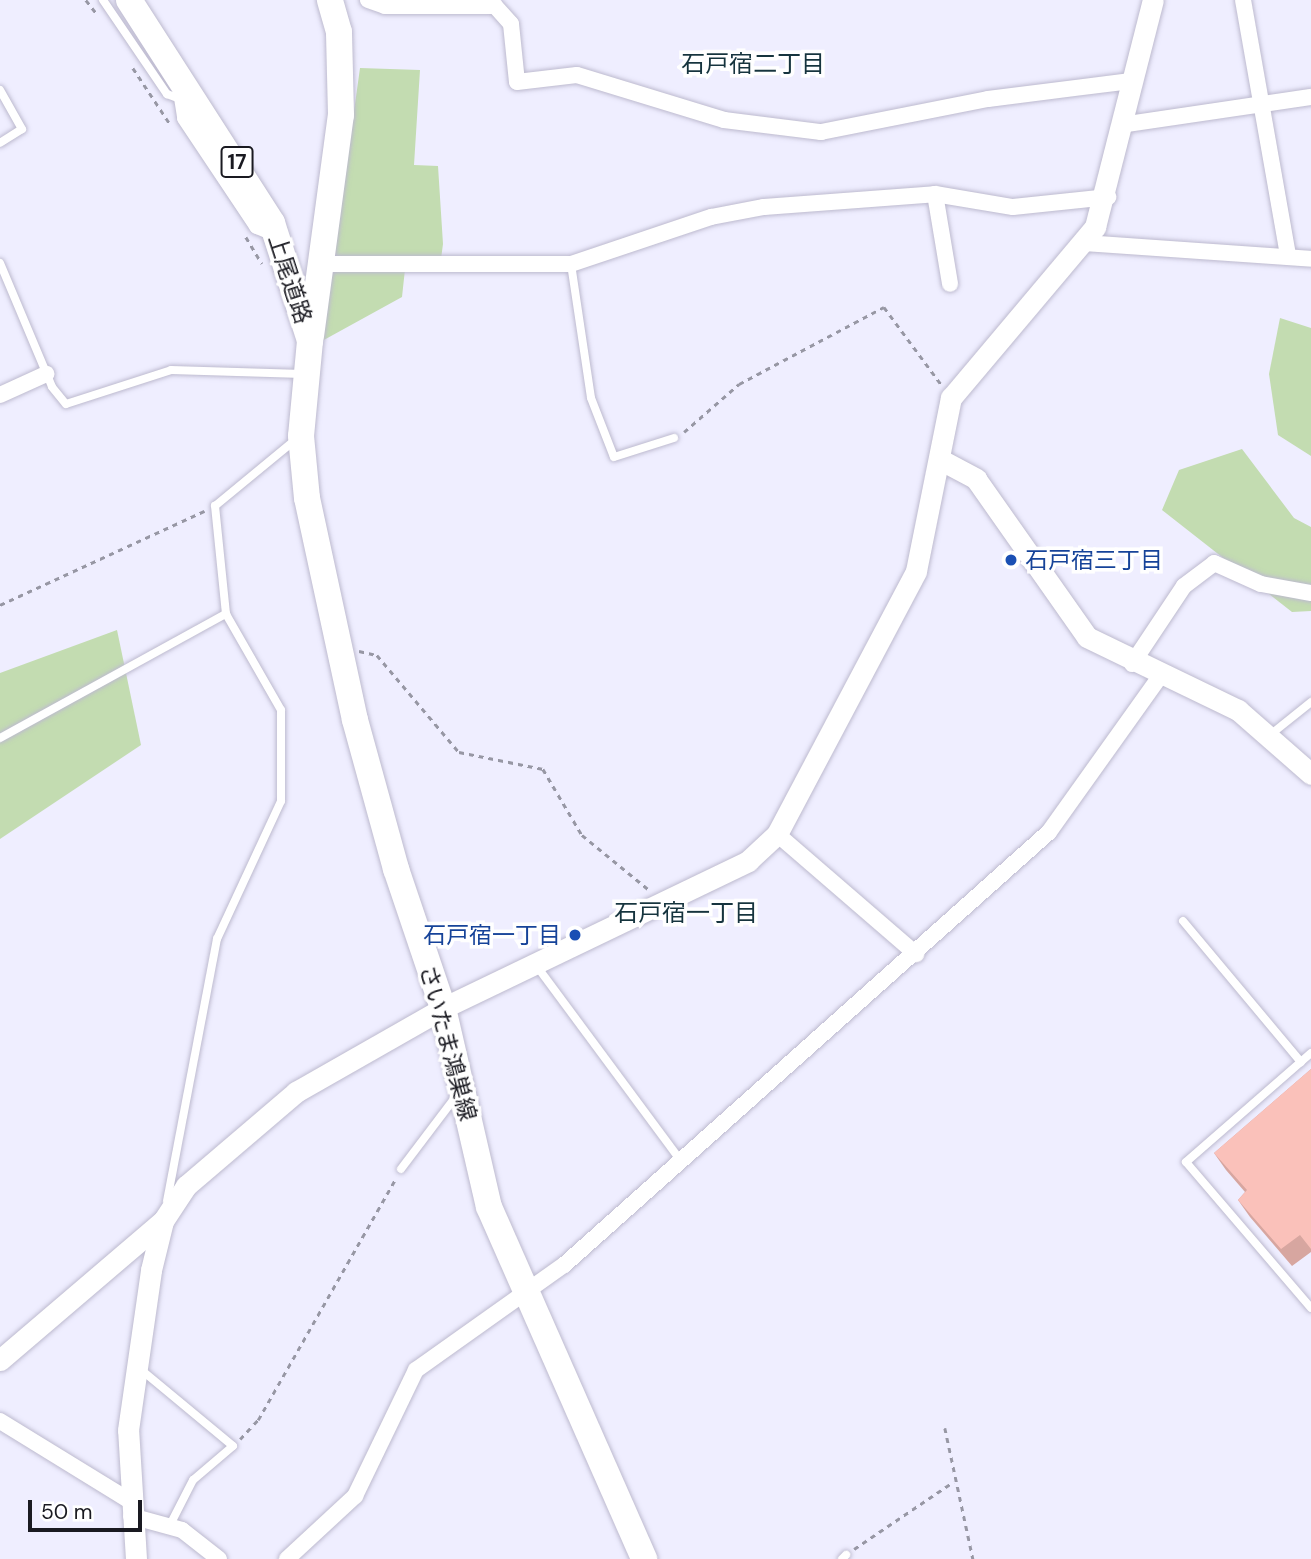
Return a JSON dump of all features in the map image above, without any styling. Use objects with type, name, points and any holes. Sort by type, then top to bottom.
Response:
[{"type":"main road","name":"上尾道路","points":[[129,0],[180,87],[278,235],[310,341]]},
{"type":"main road","name":"上尾道路","points":[[310,341],[323,264],[341,115],[339,32],[330,0]]},
{"type":"main road","name":"さいたま鴻巣線","points":[[310,341],[301,436],[341,655],[396,869],[443,1008],[489,1207],[644,1559]]},
{"type":"street","points":[[368,0],[385,6],[495,6],[511,24],[517,82],[577,75],[724,120],[821,132],[988,99],[1131,81]]},
{"type":"street","points":[[0,1360],[163,1221],[186,1186],[296,1092],[443,1008],[748,861],[777,834],[916,570],[941,460],[951,398],[1084,243],[1108,197],[1131,81],[1153,0]]},
{"type":"street","points":[[1243,0],[1288,256]]},
{"type":"street","points":[[1121,125],[1311,97]]},
{"type":"street","points":[[323,264],[571,264],[710,217],[935,194],[1013,207],[1108,197]]},
{"type":"street","points":[[935,194],[950,284]]},
{"type":"street","points":[[1084,243],[1311,259]]},
{"type":"street","points":[[0,395],[46,374]]},
{"type":"street","points":[[941,460],[976,480],[1087,637],[1132,664],[1238,710],[1270,735],[1311,774]]},
{"type":"street","points":[[1132,664],[1184,586],[1214,564],[1261,584],[1311,593]]},
{"type":"street","points":[[287,1559],[355,1496],[416,1370],[564,1265],[682,1163],[1049,832],[1161,675]]},
{"type":"street","points":[[777,834],[916,954]]},
{"type":"street","points":[[136,1559],[130,1509],[128,1430],[163,1221]]},
{"type":"street","points":[[0,1421],[130,1509],[170,1525],[219,1559]]},
{"type":"lane","points":[[103,0],[167,93],[180,87]]},
{"type":"lane","points":[[0,90],[22,129],[0,142]]},
{"type":"lane","points":[[0,263],[46,374],[66,404],[171,370],[306,374]]},
{"type":"lane","points":[[571,264],[591,398],[614,457],[674,438]]},
{"type":"lane","points":[[163,1221],[217,939],[281,801],[281,710],[226,614],[215,506],[301,436]]},
{"type":"lane","points":[[0,738],[226,614]]},
{"type":"lane","points":[[1270,735],[1311,702]]},
{"type":"lane","points":[[1183,921],[1301,1062]]},
{"type":"lane","points":[[535,963],[682,1163]]},
{"type":"lane","points":[[1311,1053],[1186,1162],[1311,1308]]},
{"type":"lane","points":[[401,1169],[446,1103],[463,1091]]},
{"type":"lane","points":[[137,1367],[233,1446],[193,1480],[170,1525]]},
{"type":"path","points":[[674,438],[739,384],[884,307],[951,398]]},
{"type":"path","points":[[0,605],[215,506]]},
{"type":"path","points":[[341,655],[377,655],[459,752],[543,769],[582,835],[664,902]]},
{"type":"path","points":[[233,1446],[258,1420],[401,1169]]},
{"type":"path","points":[[945,1428],[973,1559]]},
{"type":"path","points":[[844,1557],[955,1482]]},
{"type":"green space","points":[[360,68],[420,70],[414,165],[438,166],[443,244],[441,259],[406,260],[402,297],[322,341]]},
{"type":"green space","points":[[1280,318],[1311,328],[1311,456],[1278,435],[1269,374]]},
{"type":"green space","points":[[1242,449],[1294,518],[1311,527],[1311,611],[1292,612],[1162,510],[1179,470]]},
{"type":"green space","points":[[117,630],[141,745],[0,839],[0,673]]},
{"type":"building","points":[[1311,1069],[1311,1249],[1300,1235],[1281,1249],[1238,1200],[1247,1190],[1214,1153]]},
{"type":"place","name":"石戸宿三丁目","points":[[1011,560]]},
{"type":"place","name":"石戸宿一丁目","points":[[575,935]]},
{"type":"district","name":"石戸宿二丁目","points":[[753,64]]},
{"type":"district","name":"石戸宿一丁目","points":[[686,913]]}]
